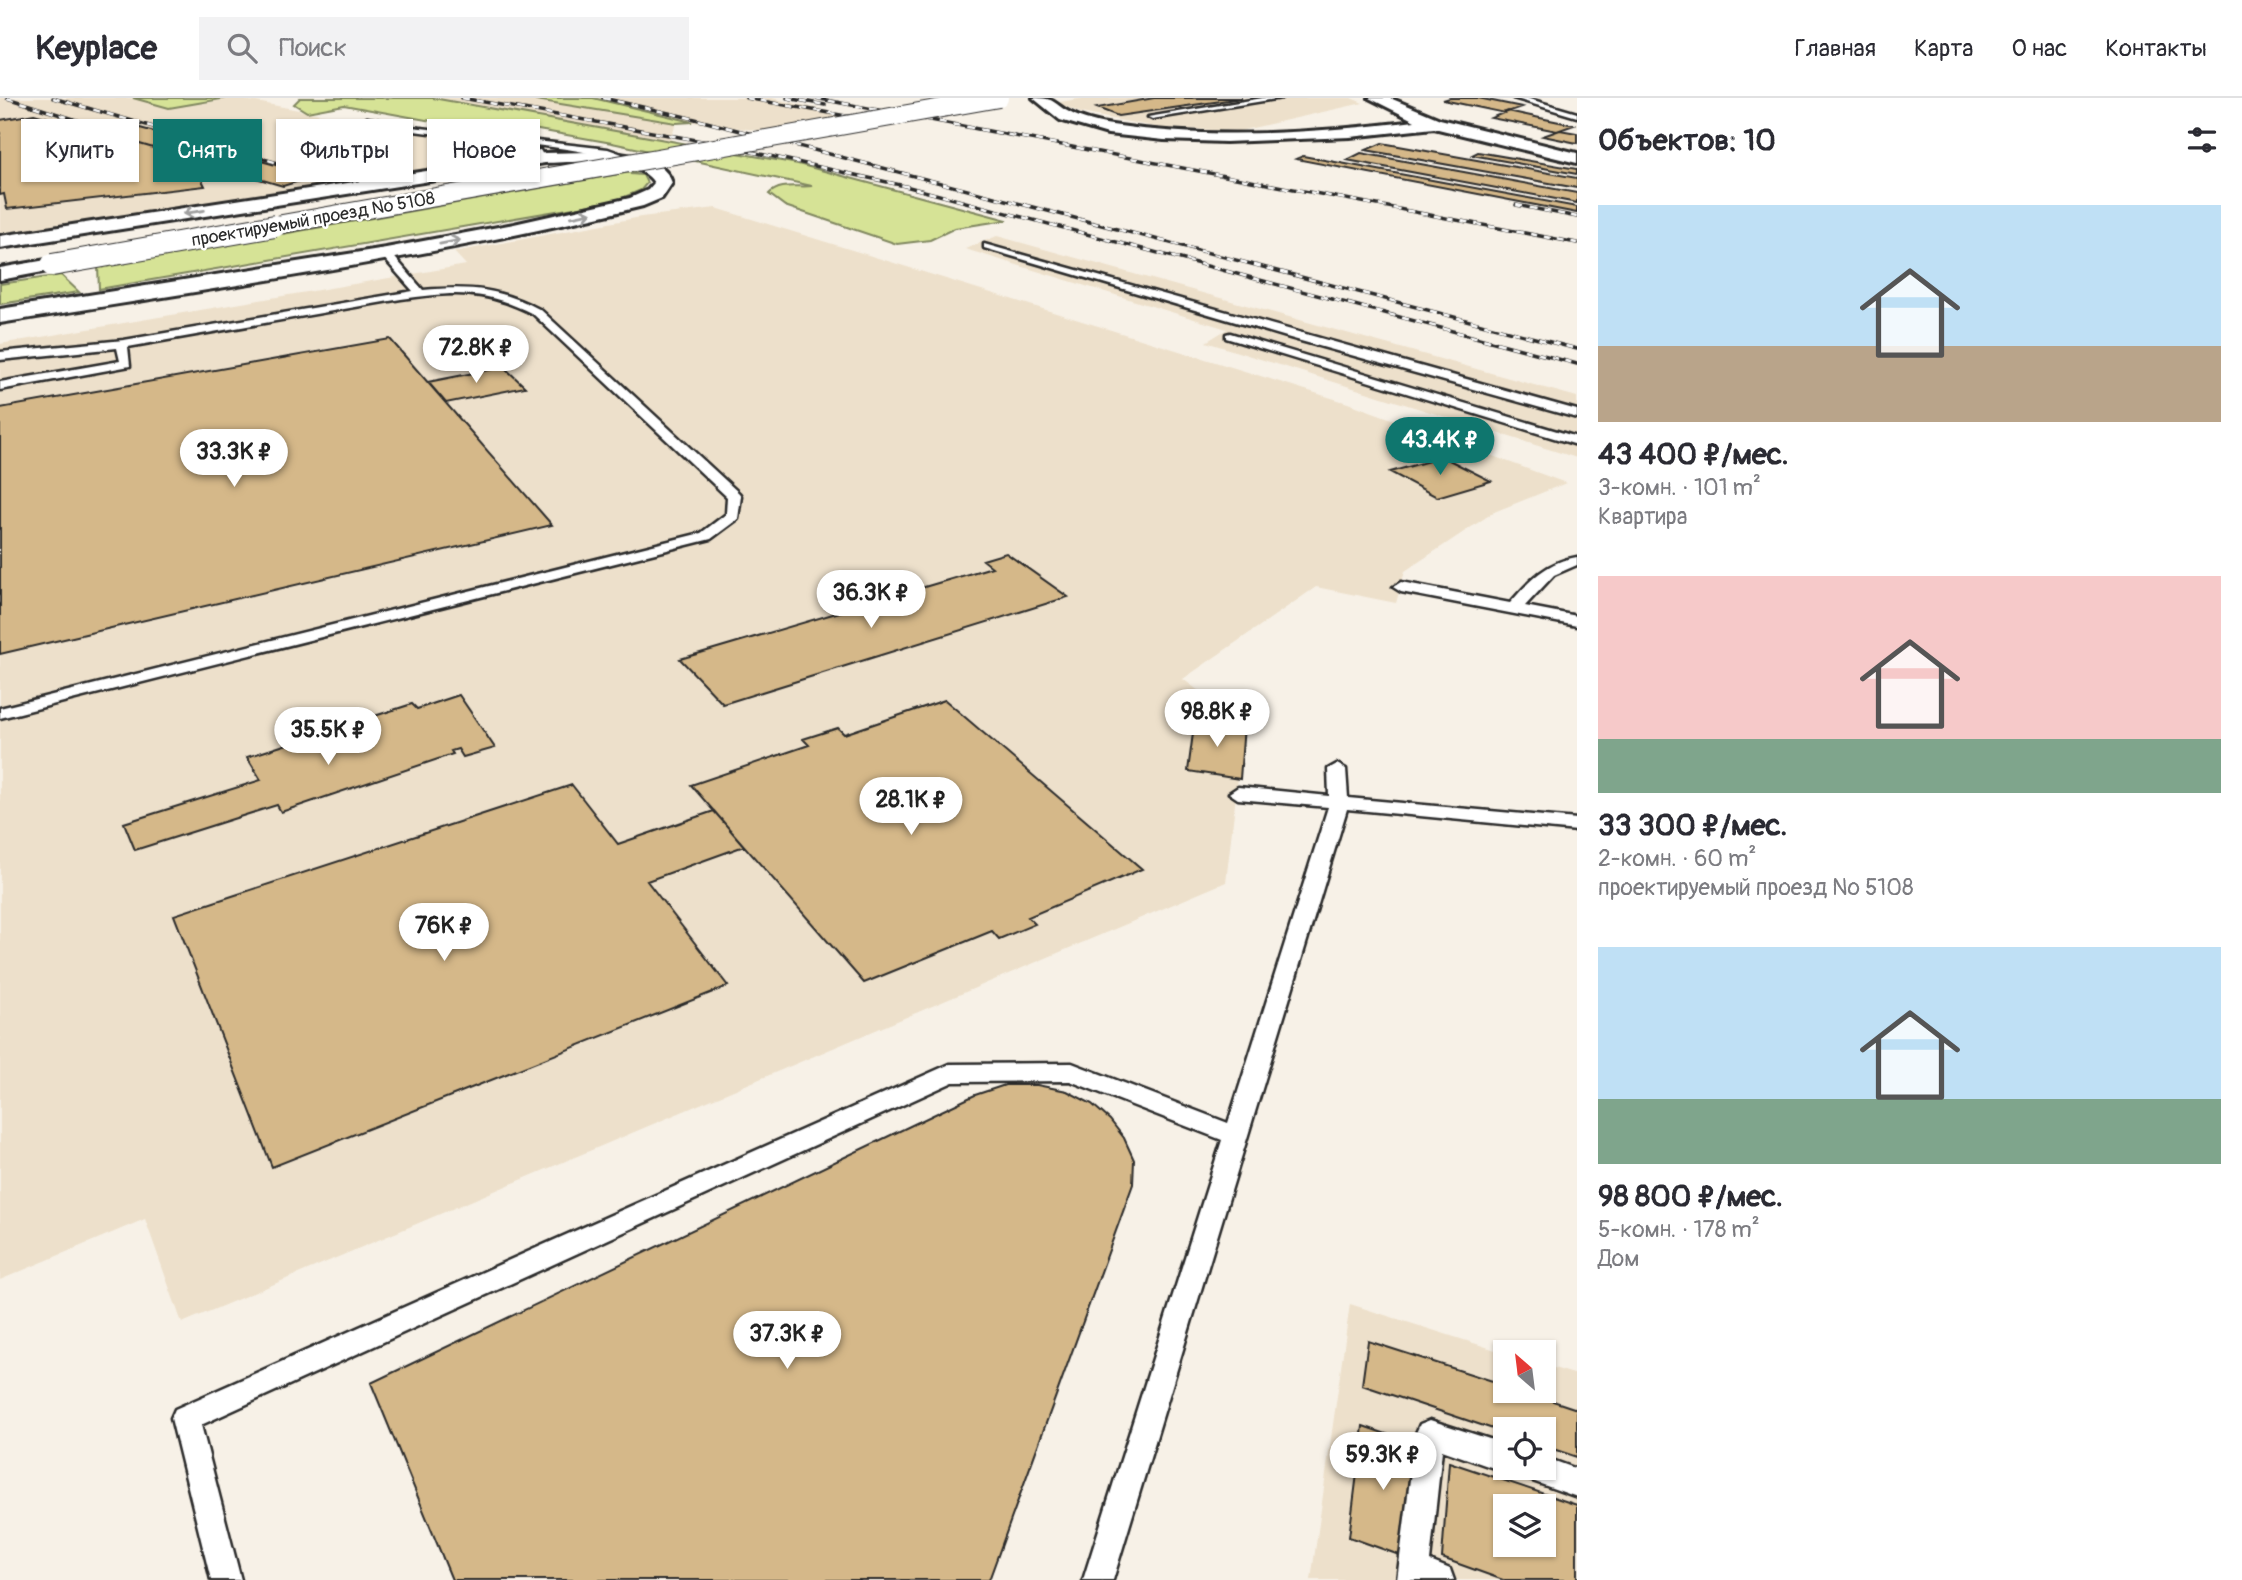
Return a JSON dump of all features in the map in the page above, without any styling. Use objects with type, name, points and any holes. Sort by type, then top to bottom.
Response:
[{"type":"street","name":"проектируемый проезд № 5108","points":[[0,274],[47,259],[943,98]]},
{"type":"street","name":"проектируемый проезд № 5108","points":[[0,260],[47,259],[999,98]]},
{"type":"street","points":[[1041,98],[1059,114],[1086,122],[1137,132],[1211,139],[1264,138],[1434,123]]},
{"type":"street","points":[[1377,98],[1389,106],[1434,123],[1577,158]]},
{"type":"street","points":[[0,316],[386,254],[502,232],[636,202],[661,189],[662,178],[651,169],[618,160],[540,158]]},
{"type":"street","points":[[0,242],[427,173]]},
{"type":"lane","points":[[1152,117],[1279,98]]},
{"type":"lane","points":[[1517,98],[1577,115]]},
{"type":"lane","points":[[413,129],[608,152],[636,159],[651,169]]},
{"type":"lane","points":[[540,155],[570,151],[608,152]]},
{"type":"lane","points":[[988,246],[1294,336],[1577,414]]},
{"type":"lane","points":[[386,254],[420,293]]},
{"type":"lane","points":[[0,356],[34,355],[121,343],[420,293],[479,291],[509,297],[537,312],[734,496],[733,516],[706,536],[0,713]]},
{"type":"lane","points":[[1230,336],[1577,440]]},
{"type":"lane","points":[[0,386],[126,363],[121,343]]},
{"type":"lane","points":[[1515,608],[1546,573],[1564,562],[1577,561]]},
{"type":"lane","points":[[1401,587],[1577,621]]},
{"type":"lane","points":[[1098,1580],[1339,803],[1337,769]]},
{"type":"lane","points":[[1238,793],[1577,825]]},
{"type":"lane","points":[[226,1580],[185,1418],[950,1073],[1072,1072],[1237,1136]]},
{"type":"lane","points":[[1421,1577],[1430,1433],[1493,1454]]},
{"type":"lane","points":[[1556,1476],[1577,1483]]},
{"type":"shaded area","points":[[0,98],[133,98],[169,108],[235,98],[346,119],[276,119],[276,182],[352,182],[0,233]]},
{"type":"shaded area","points":[[433,98],[524,98],[676,123],[670,140]]},
{"type":"shaded area","points":[[593,98],[772,98],[883,124],[825,139],[693,122]]},
{"type":"shaded area","points":[[1084,98],[1351,98],[1363,103],[1239,131],[1161,128],[1081,113],[1060,102]]},
{"type":"shaded area","points":[[413,132],[427,134],[427,171],[413,173]]},
{"type":"shaded area","points":[[716,208],[1351,404],[1566,483],[1494,512],[1405,571],[1396,603],[1316,587],[1183,679],[1244,725],[1226,882],[182,1323],[145,1219],[0,1280],[0,344],[466,265],[454,252],[641,217]]},
{"type":"shaded area","points":[[997,236],[1577,397],[1577,458],[1206,342],[1227,329],[965,249]]},
{"type":"shaded area","points":[[1350,1304],[1493,1349],[1493,1404],[1556,1404],[1556,1369],[1577,1375],[1577,1580],[1311,1580]]},
{"type":"green space","points":[[133,98],[227,98],[169,108]]},
{"type":"green space","points":[[300,98],[433,98],[798,164],[1007,220],[955,228],[930,240],[897,244],[785,206],[769,194],[784,187],[812,186],[540,130],[540,119],[427,120],[344,105],[307,112],[294,104]]},
{"type":"green space","points":[[524,98],[593,98],[693,122],[676,123]]},
{"type":"green space","points":[[639,172],[630,174],[643,175],[647,183],[641,190],[615,201],[99,289],[98,267]]},
{"type":"green space","points":[[61,275],[79,292],[0,304],[0,284]]},
{"type":"building","points":[[1154,98],[1242,98],[1118,116],[1097,108]]},
{"type":"building","points":[[1478,98],[1522,107],[1505,113],[1443,100]]},
{"type":"building","points":[[1508,111],[1574,125],[1557,131],[1491,118]]},
{"type":"building","points":[[34,114],[52,119],[21,119],[21,182],[139,182],[139,144],[153,148],[153,182],[203,182],[205,186],[7,209],[4,194],[0,195],[0,120]]},
{"type":"building","points":[[139,128],[153,132],[153,148],[139,144]]},
{"type":"building","points":[[1560,130],[1577,133],[1577,143],[1543,136]]},
{"type":"building","points":[[1382,143],[1577,178],[1577,188],[1366,150]]},
{"type":"building","points":[[1478,152],[1577,169],[1577,174],[1472,155]]},
{"type":"building","points":[[1361,153],[1577,193],[1577,203],[1347,160]]},
{"type":"building","points":[[1303,156],[1577,207],[1577,213],[1296,159]]},
{"type":"building","points":[[262,161],[276,165],[276,182],[296,182],[283,186],[262,180]]},
{"type":"building","points":[[390,339],[552,525],[0,654],[0,408]]},
{"type":"building","points":[[504,367],[525,387],[446,403],[428,382]]},
{"type":"building","points":[[1443,457],[1491,481],[1437,497],[1390,472]]},
{"type":"building","points":[[1006,553],[1068,597],[723,704],[680,659],[992,567],[983,560]]},
{"type":"building","points":[[459,695],[495,748],[463,757],[458,749],[451,751],[453,754],[281,812],[277,805],[135,850],[124,823],[261,780],[247,757],[412,704],[417,709]]},
{"type":"building","points":[[945,700],[1142,869],[1028,917],[1035,924],[999,939],[992,931],[864,983],[691,785],[809,745],[803,739],[838,728],[844,734]]},
{"type":"building","points":[[1195,718],[1244,725],[1240,779],[1188,771]]},
{"type":"building","points":[[572,785],[618,844],[714,811],[744,846],[647,881],[728,986],[272,1167],[174,915]]},
{"type":"building","points":[[1005,1085],[1037,1085],[1067,1091],[1092,1104],[1110,1120],[1124,1138],[1134,1160],[1133,1184],[989,1580],[452,1580],[371,1383],[975,1095]]},
{"type":"building","points":[[1368,1341],[1493,1381],[1493,1404],[1556,1402],[1577,1409],[1577,1457],[1556,1450],[1556,1417],[1493,1417],[1493,1429],[1362,1385]]},
{"type":"building","points":[[1363,1426],[1415,1444],[1405,1557],[1349,1537]]},
{"type":"building","points":[[1449,1462],[1493,1477],[1493,1480],[1503,1480],[1544,1494],[1493,1494],[1493,1557],[1556,1557],[1556,1498],[1577,1505],[1577,1580],[1503,1580],[1442,1558]]},
{"type":"railway","points":[[7,98],[74,119]]},
{"type":"railway","points":[[53,98],[276,162]]},
{"type":"railway","points":[[462,98],[702,141],[905,186],[1577,364]]},
{"type":"railway","points":[[603,98],[695,119],[1577,349]]},
{"type":"railway","points":[[746,98],[863,119]]},
{"type":"railway","points":[[787,98],[825,105]]},
{"type":"railway","points":[[815,98],[1577,243]]},
{"type":"railway","points":[[1516,205],[1577,217]]}]
